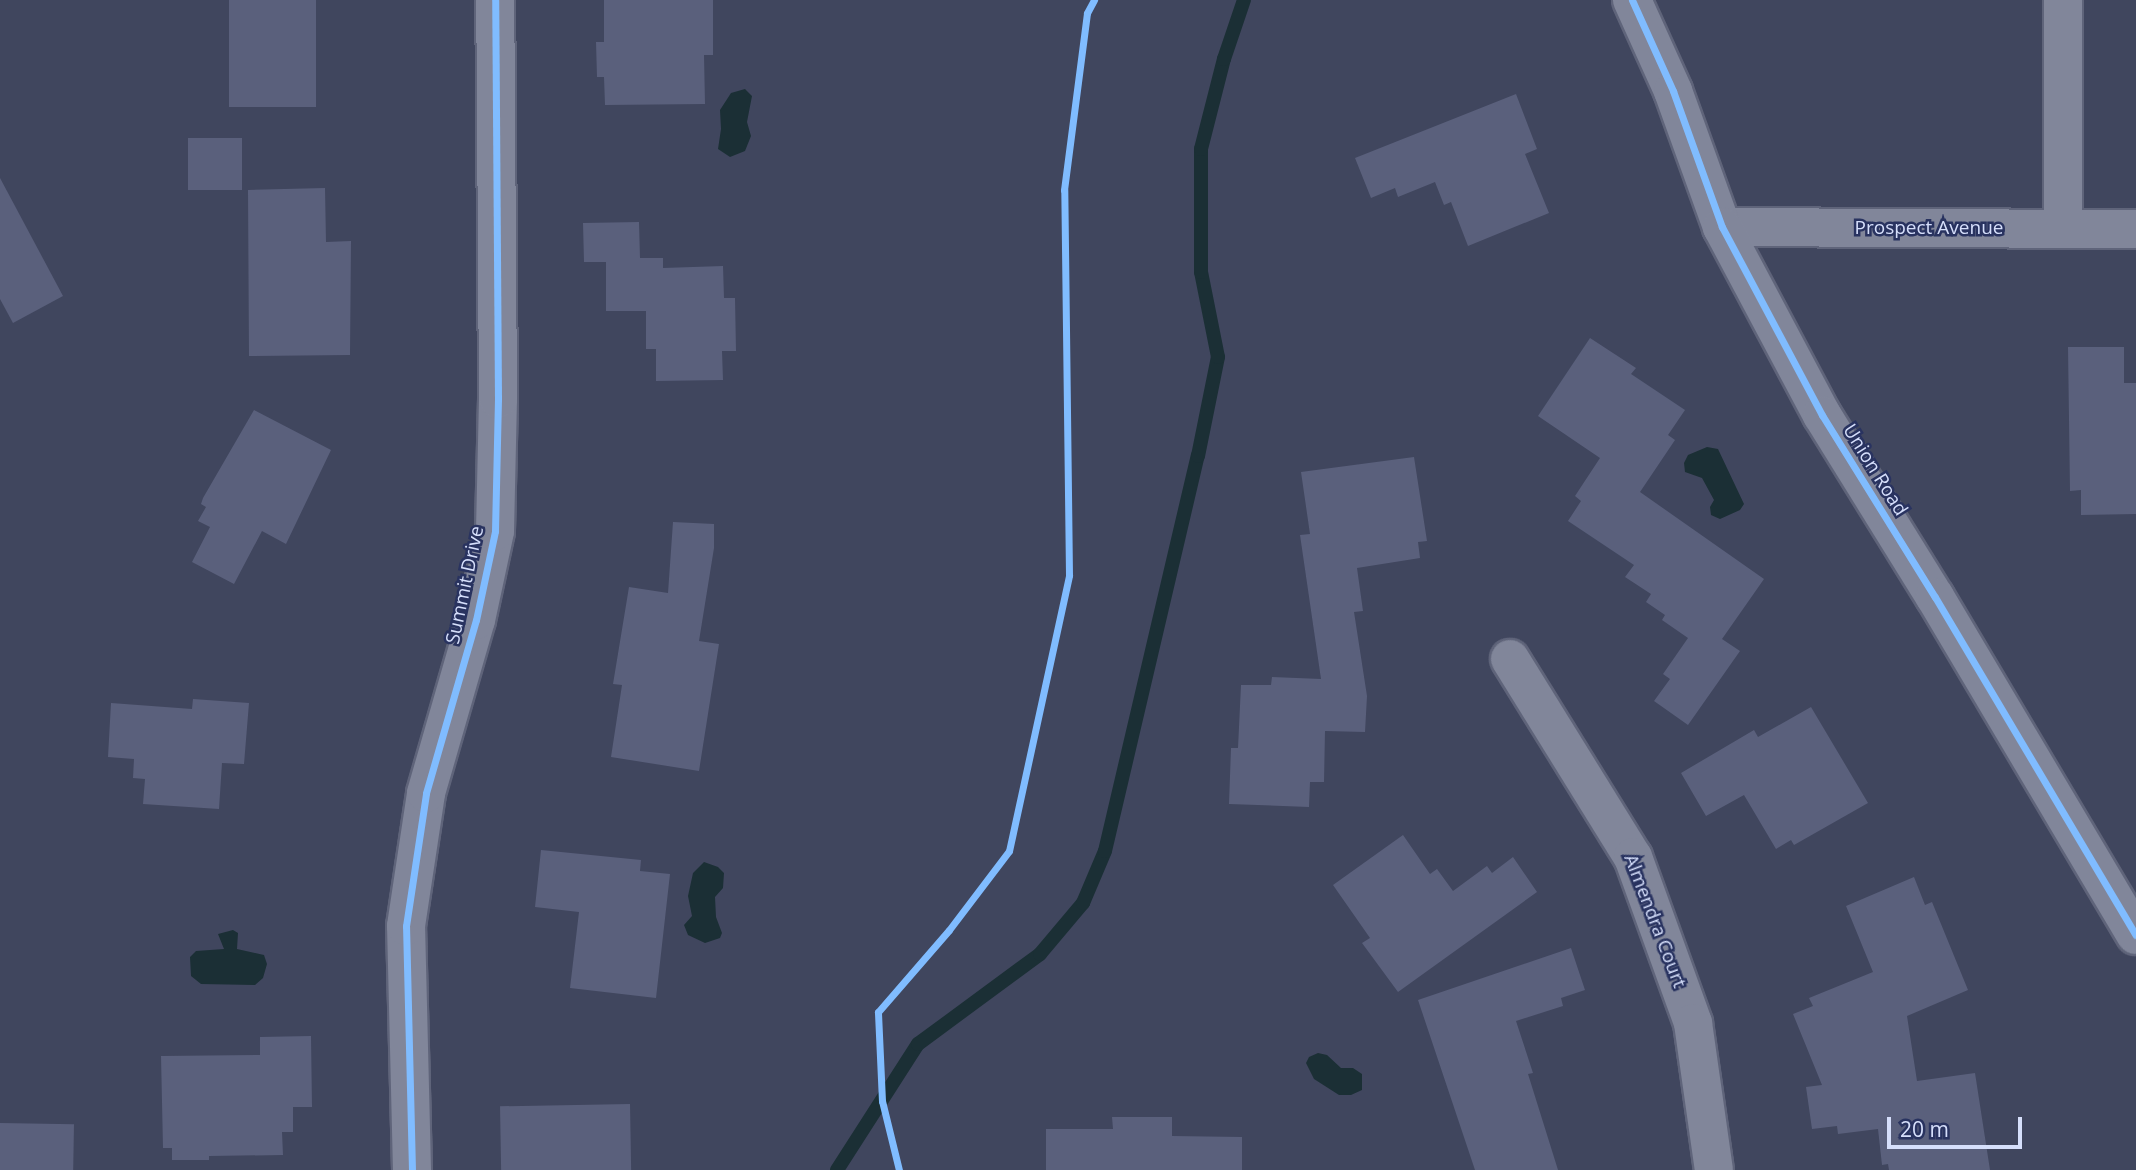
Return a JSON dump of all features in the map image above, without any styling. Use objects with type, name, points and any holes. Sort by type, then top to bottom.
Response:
[{"type":"street","name":"Summit Drive","points":[[412,1170],[406,926],[426,793],[476,620],[495,531],[498,399],[495,0]]},
{"type":"street","name":"Union Road","points":[[1632,0],[1672,91],[1722,227],[1822,415],[1935,597],[2136,935]]},
{"type":"street","points":[[2063,0],[2063,229]]},
{"type":"street","name":"Prospect Avenue","points":[[1722,227],[2136,229]]},
{"type":"street","name":"Almendra Court","points":[[1510,659],[1633,857],[1693,1023],[1714,1170]]},
{"type":"water","points":[[745,89],[752,96],[747,122],[751,136],[745,151],[730,157],[718,149],[720,110],[731,93]]},
{"type":"water","points":[[1707,447],[1718,449],[1744,504],[1740,510],[1720,519],[1711,515],[1710,507],[1714,500],[1702,478],[1685,472],[1684,463],[1688,455]]},
{"type":"water","points":[[704,862],[718,867],[724,873],[723,888],[715,897],[716,917],[722,933],[720,938],[705,943],[688,935],[684,925],[692,916],[688,896],[693,873]]},
{"type":"water","points":[[233,930],[238,933],[237,949],[264,955],[267,964],[263,978],[255,985],[201,984],[191,976],[190,957],[196,951],[224,949],[218,934]]},
{"type":"water","points":[[1318,1053],[1327,1055],[1341,1068],[1353,1068],[1362,1074],[1362,1090],[1351,1095],[1339,1095],[1314,1079],[1306,1063],[1309,1057]]},
{"type":"building","points":[[229,0],[316,0],[316,107],[229,107]]},
{"type":"building","points":[[604,0],[713,0],[713,55],[704,55],[705,104],[605,105],[604,77],[597,77],[596,42],[604,42]]},
{"type":"building","points":[[1516,94],[1537,149],[1525,154],[1549,213],[1468,246],[1451,202],[1444,205],[1435,182],[1398,197],[1395,188],[1371,198],[1355,158]]},
{"type":"building","points":[[188,138],[242,138],[242,190],[188,190]]},
{"type":"building","points":[[0,178],[63,296],[13,323],[0,299]]},
{"type":"building","points":[[325,188],[326,242],[351,241],[350,355],[249,356],[248,190]]},
{"type":"building","points":[[639,222],[640,258],[663,258],[663,268],[723,266],[724,298],[735,298],[736,351],[722,351],[723,380],[656,381],[656,349],[646,349],[646,311],[606,311],[606,262],[584,262],[583,223]]},
{"type":"building","points":[[1590,338],[1636,368],[1631,374],[1685,410],[1668,435],[1675,440],[1640,492],[1764,579],[1722,639],[1740,651],[1688,725],[1654,701],[1670,679],[1663,674],[1688,638],[1662,620],[1665,615],[1646,602],[1651,594],[1625,577],[1634,565],[1568,521],[1581,501],[1575,496],[1600,458],[1538,416]]},
{"type":"building","points":[[2068,347],[2124,347],[2124,383],[2136,383],[2136,514],[2081,515],[2081,490],[2070,491]]},
{"type":"building","points":[[254,410],[331,450],[286,544],[262,531],[234,584],[192,562],[210,527],[198,521],[206,507],[201,504],[203,498]]},
{"type":"building","points":[[1414,457],[1427,541],[1418,542],[1420,558],[1357,568],[1363,611],[1354,612],[1367,696],[1365,732],[1325,731],[1324,782],[1310,782],[1309,807],[1229,804],[1231,748],[1238,748],[1241,685],[1271,685],[1272,677],[1321,679],[1300,535],[1310,534],[1301,472]]},
{"type":"building","points":[[673,522],[714,524],[714,548],[699,641],[719,644],[699,771],[611,757],[622,685],[613,684],[629,587],[668,593]]},
{"type":"building","points":[[193,699],[249,703],[244,764],[222,763],[219,809],[143,804],[145,779],[133,778],[134,759],[108,757],[111,703],[192,709]]},
{"type":"building","points":[[1811,707],[1868,803],[1794,845],[1791,840],[1776,849],[1744,795],[1706,816],[1681,773],[1754,730],[1758,737]]},
{"type":"building","points":[[1403,835],[1430,874],[1437,869],[1453,891],[1487,866],[1492,873],[1513,857],[1537,892],[1398,992],[1362,943],[1370,938],[1333,885]]},
{"type":"building","points":[[541,850],[641,860],[640,871],[670,874],[656,998],[570,988],[579,912],[535,907]]},
{"type":"building","points":[[1914,877],[1925,905],[1932,902],[1968,990],[1907,1016],[1917,1081],[1975,1073],[1990,1170],[1889,1170],[1888,1164],[1882,1165],[1878,1129],[1838,1134],[1837,1126],[1812,1129],[1806,1087],[1822,1085],[1793,1014],[1813,1006],[1809,998],[1873,972],[1846,906]]},
{"type":"building","points":[[1571,948],[1585,990],[1561,998],[1563,1006],[1516,1021],[1533,1073],[1528,1074],[1558,1170],[1475,1170],[1418,1000]]},
{"type":"building","points":[[311,1036],[312,1107],[293,1107],[293,1132],[282,1132],[283,1155],[209,1156],[209,1160],[172,1160],[172,1148],[163,1148],[161,1056],[260,1055],[260,1037]]},
{"type":"building","points":[[630,1104],[631,1170],[501,1170],[500,1106]]},
{"type":"building","points":[[1112,1117],[1172,1117],[1172,1136],[1242,1137],[1242,1170],[1046,1170],[1046,1129],[1113,1129]]},
{"type":"building","points":[[0,1123],[74,1124],[73,1170],[0,1170]]},
{"type":"waterway","points":[[837,1170],[918,1044],[1040,954],[1083,903],[1105,851],[1198,456],[1218,357],[1201,272],[1201,149],[1224,59],[1244,0]]},
{"type":"cycle path","points":[[412,1170],[406,926],[426,793],[476,620],[495,531],[498,399],[495,0]]},
{"type":"cycle path","points":[[899,1170],[882,1101],[878,1012],[949,930],[1009,851],[1069,575],[1064,190],[1087,13],[1094,0]]},
{"type":"cycle path","points":[[1632,0],[1673,91],[1722,227],[1822,415],[1935,597],[2136,935]]}]
